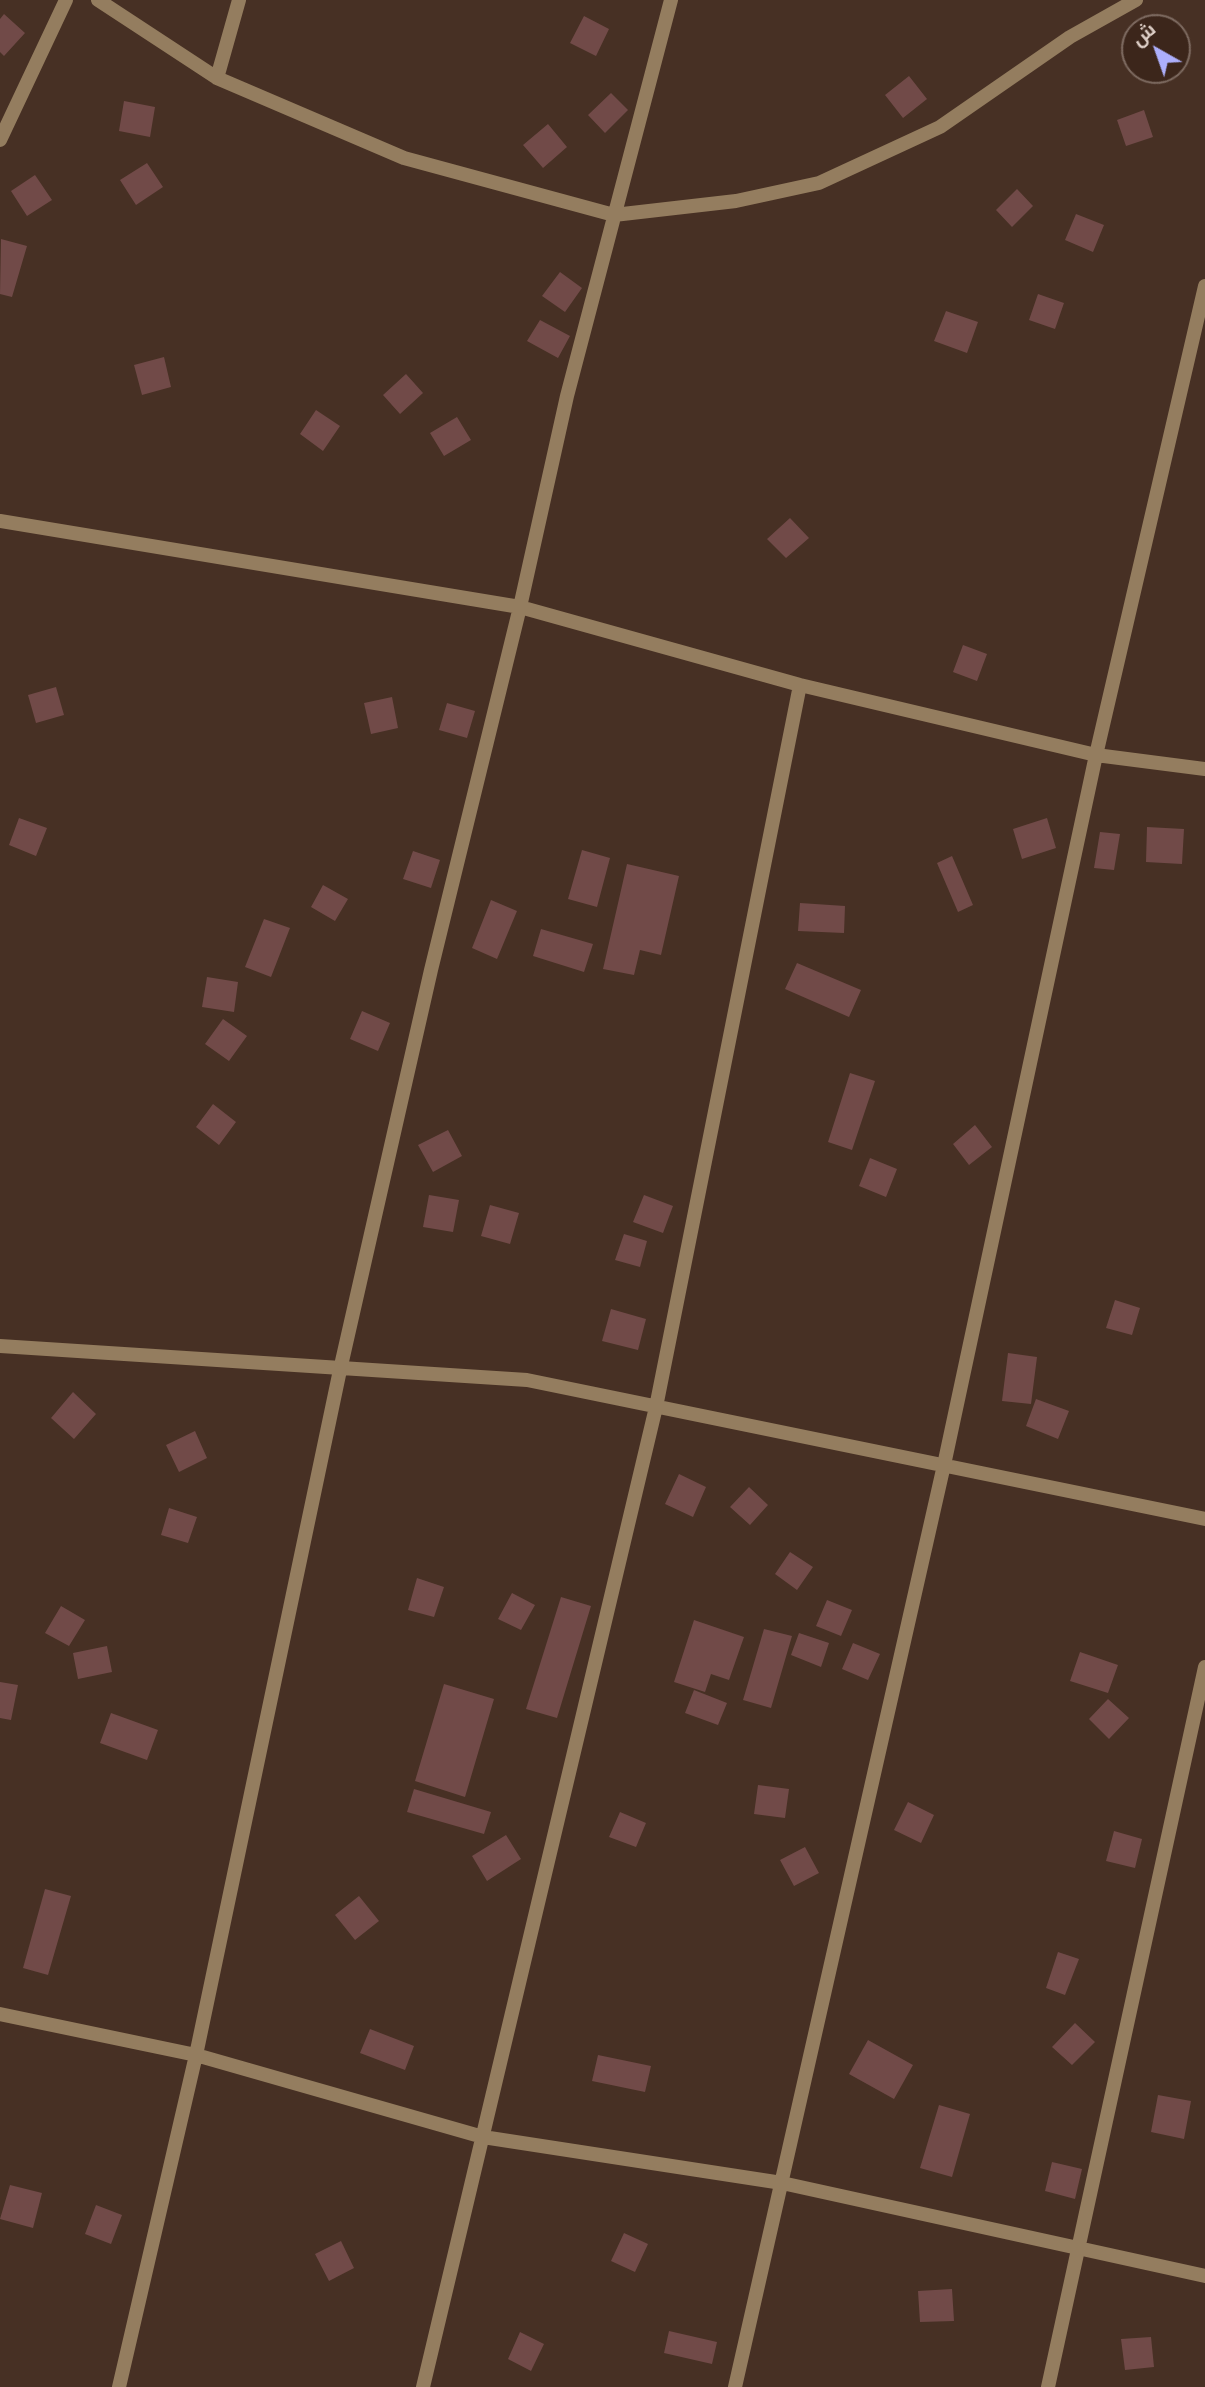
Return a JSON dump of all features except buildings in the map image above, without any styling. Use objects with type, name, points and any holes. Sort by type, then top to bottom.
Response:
[{"type":"street","points":[[0,140],[66,0]]},
{"type":"street","points":[[97,0],[217,78],[404,158],[614,215],[736,201],[819,183],[940,127],[1070,37],[1136,0]]},
{"type":"street","points":[[217,78],[239,0]]},
{"type":"street","points":[[119,2387],[196,2055],[340,1370],[431,970],[520,607],[566,396],[671,0]]},
{"type":"street","points":[[734,2387],[944,1465],[1096,755],[1205,285]]},
{"type":"street","points":[[0,521],[520,607],[800,685],[1096,755],[1205,769]]},
{"type":"street","points":[[423,2387],[656,1407],[800,685]]},
{"type":"street","points":[[0,1346],[527,1380],[1205,1519]]},
{"type":"street","points":[[1048,2387],[1205,1667]]},
{"type":"street","points":[[0,2014],[196,2055],[483,2137],[782,2183],[1205,2276]]}]
